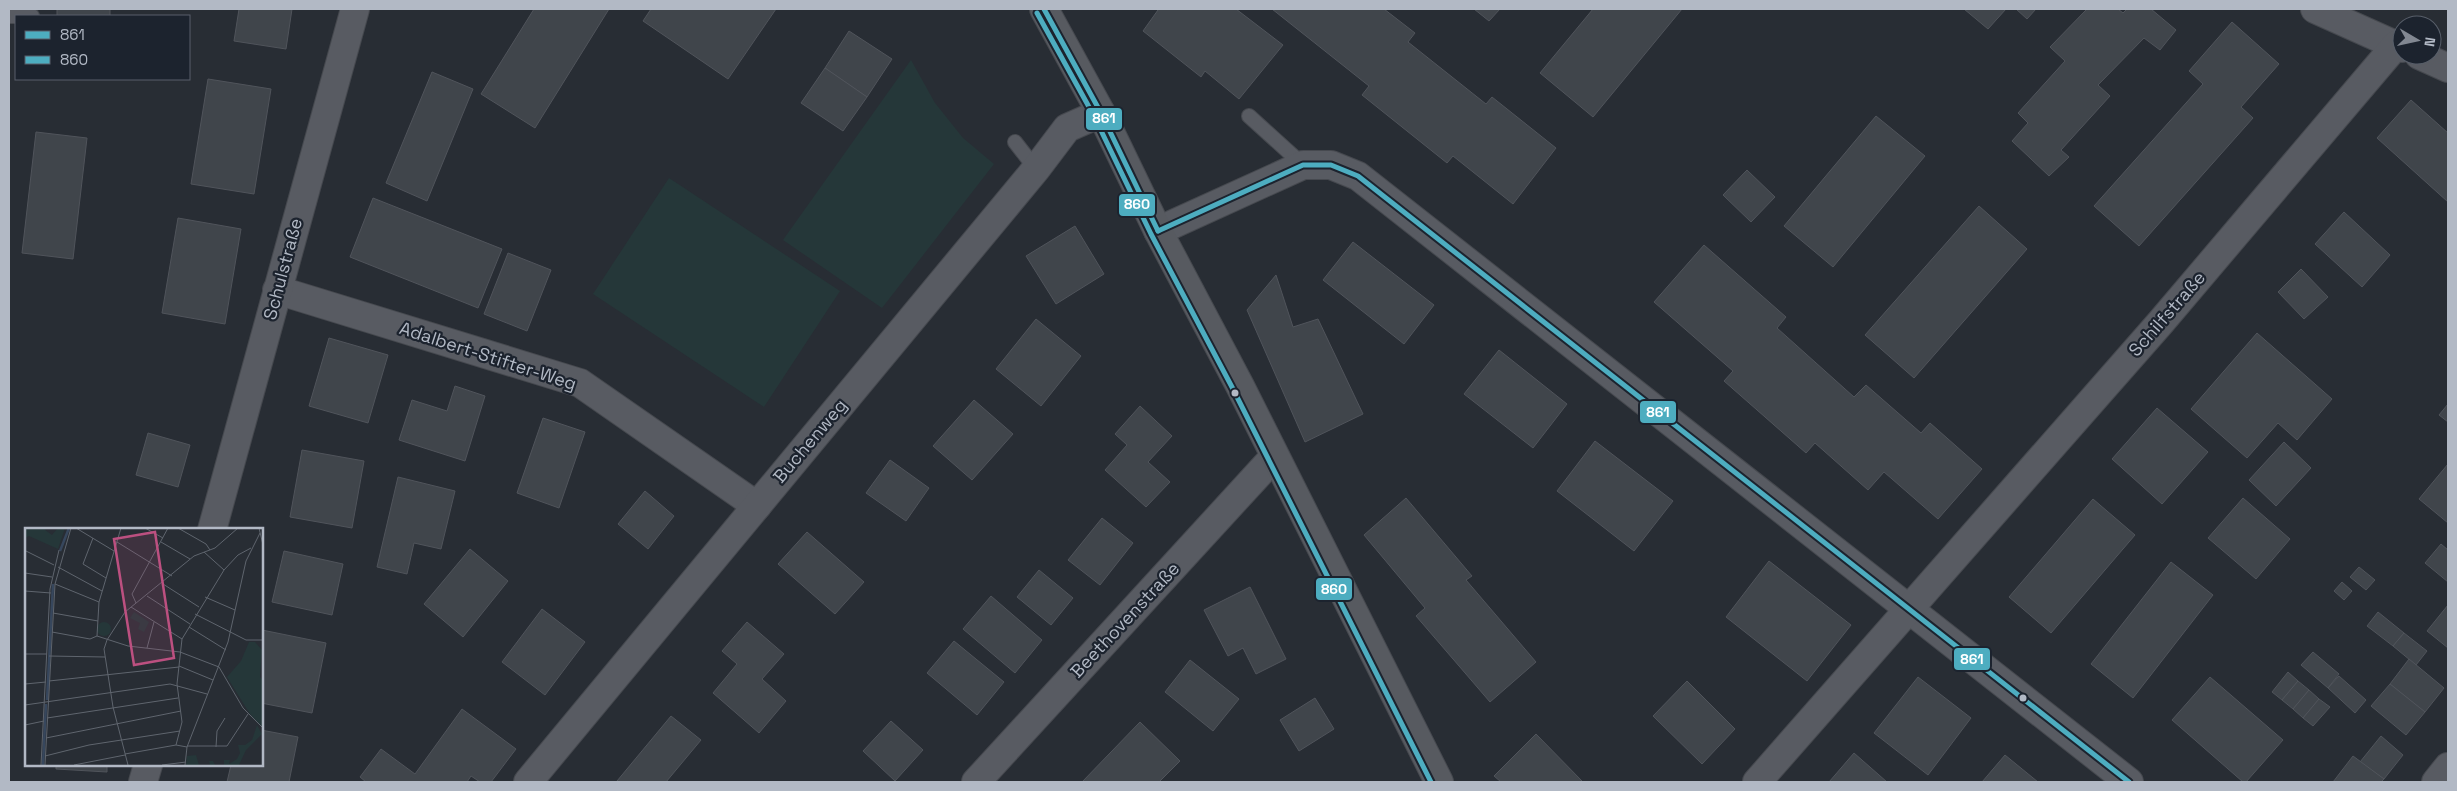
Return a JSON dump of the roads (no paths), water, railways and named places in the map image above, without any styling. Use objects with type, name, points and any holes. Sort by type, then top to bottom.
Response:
[{"type":"main road","points":[[1044,9],[1101,113],[1158,231],[1439,782]]},
{"type":"street","name":"Schulstraße","points":[[213,528],[355,9]]},
{"type":"street","points":[[2315,9],[2392,43]]},
{"type":"street","name":"Schilfstraße","points":[[1756,782],[2161,322],[2392,65]]},
{"type":"street","name":"Buchenweg","points":[[528,782],[1036,169],[1067,128],[1101,113]]},
{"type":"street","points":[[1158,231],[1303,165],[1331,165],[1358,176],[2129,782]]},
{"type":"street","name":"Adalbert-Stifter-Weg","points":[[277,290],[580,383],[756,506]]},
{"type":"street","name":"Beethovenstraße","points":[[976,782],[1274,457]]},
{"type":"street","points":[[143,782],[148,766]]},
{"type":"street","points":[[2436,782],[2448,768]]},
{"type":"lane","points":[[1249,116],[1303,165]]},
{"type":"lane","points":[[1015,142],[1036,169]]}]
